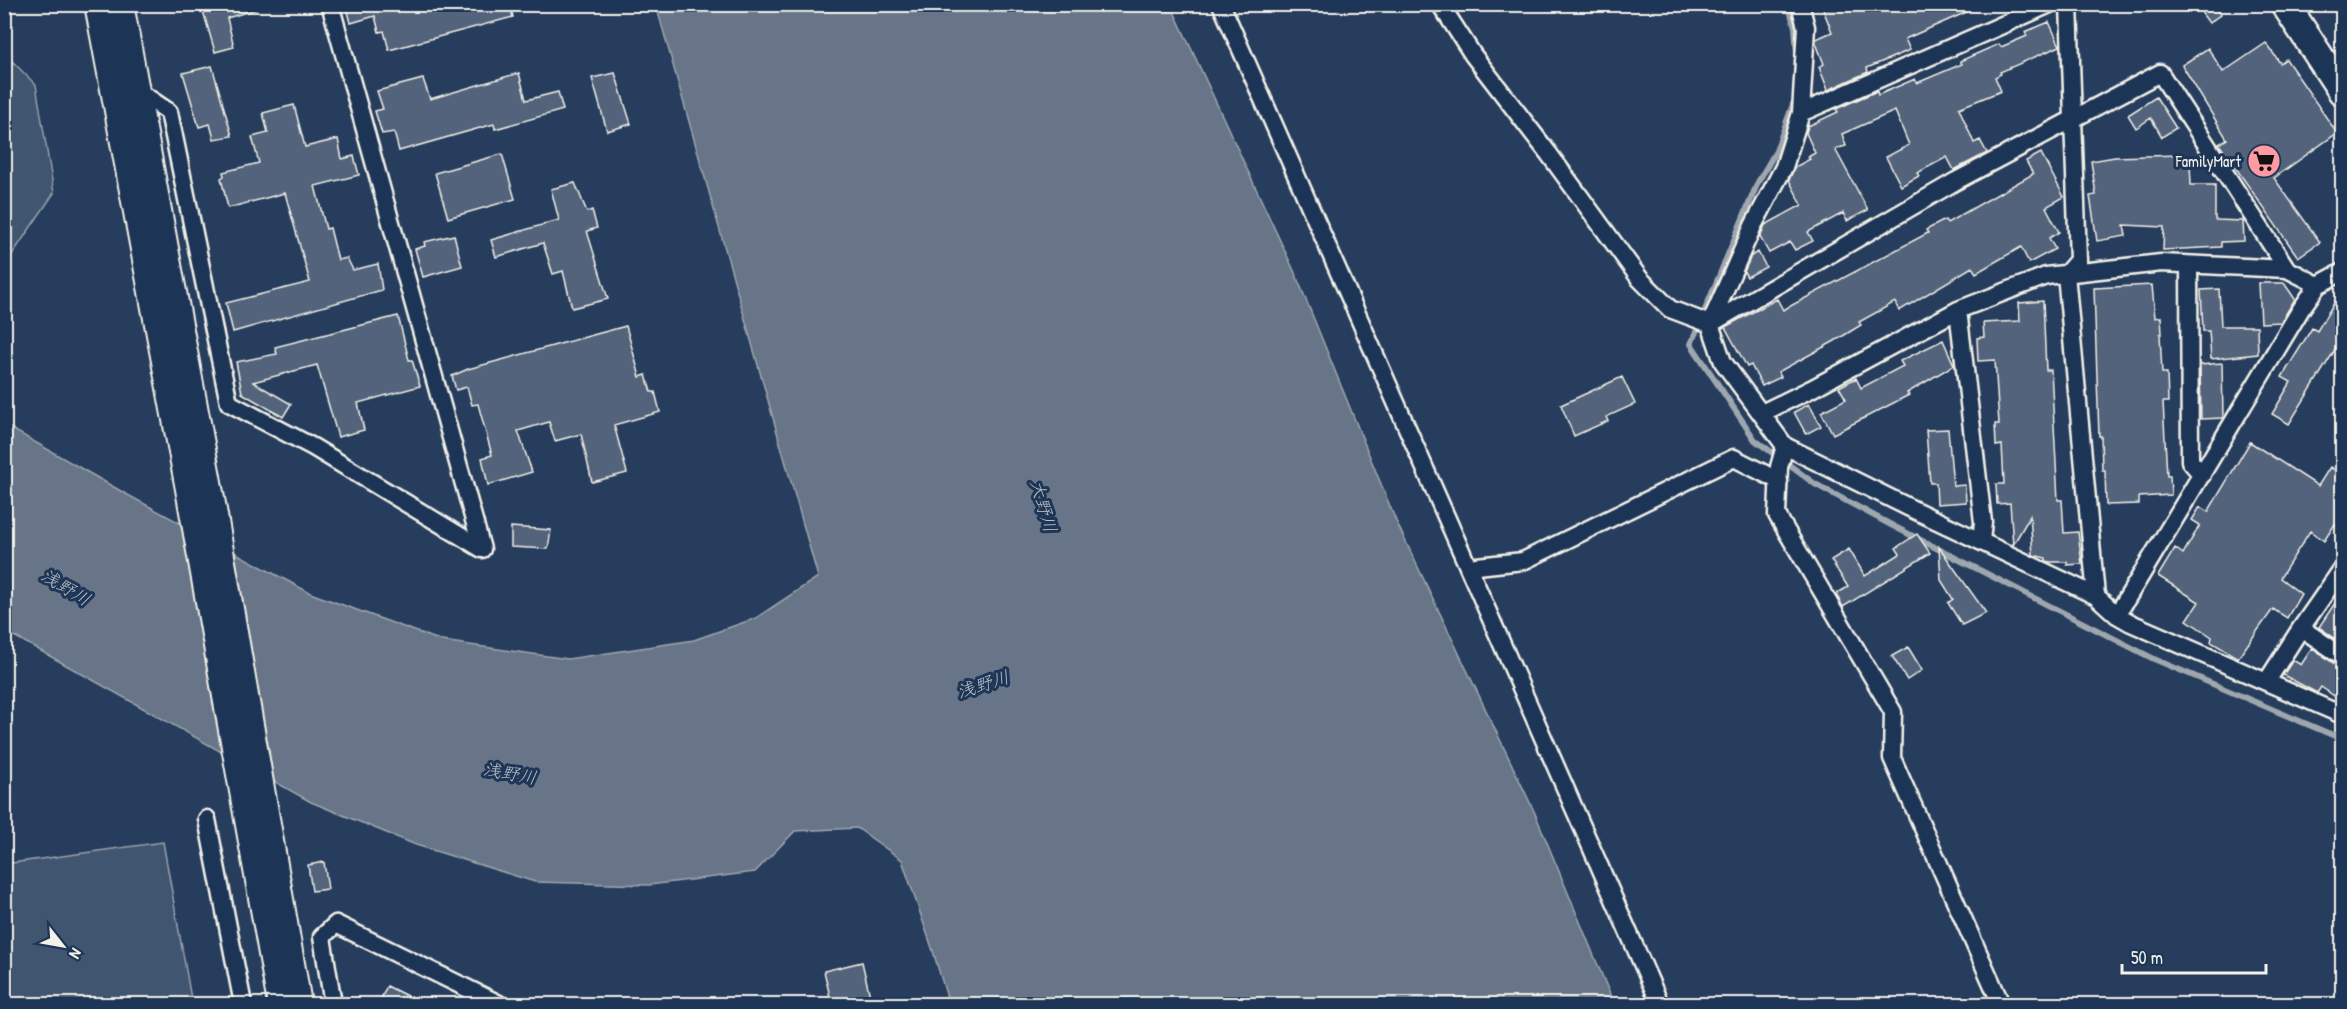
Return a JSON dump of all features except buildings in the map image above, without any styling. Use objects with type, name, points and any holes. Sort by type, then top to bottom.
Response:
[{"type":"main road","points":[[2285,4],[2343,91]]},
{"type":"street","points":[[97,4],[191,506],[280,1005]]},
{"type":"street","points":[[121,4],[215,514],[299,1005]]},
{"type":"street","points":[[138,92],[169,112],[229,403],[313,447],[482,549],[330,4]]},
{"type":"street","points":[[1221,4],[1660,1005]]},
{"type":"street","points":[[1440,4],[1473,55],[1640,279],[1670,309],[1709,324]]},
{"type":"street","points":[[1800,4],[1806,27],[1801,113],[1784,167],[1753,226],[1709,324],[1723,362],[1742,391],[1762,413],[1781,462],[1777,515],[1893,712],[1892,758],[2001,1005]]},
{"type":"street","points":[[1801,113],[2050,4]]},
{"type":"street","points":[[2069,4],[2071,120],[2078,260],[2066,274],[2096,596]]},
{"type":"street","points":[[1709,324],[1956,181],[2160,73],[2287,269]]},
{"type":"street","points":[[1762,413],[1958,310],[2046,276],[2161,263],[2287,269],[2318,285]]},
{"type":"street","points":[[2189,265],[2190,461],[2202,475]]},
{"type":"street","points":[[2117,615],[2318,285],[2343,272]]},
{"type":"street","points":[[1958,310],[1983,522],[1981,541]]},
{"type":"street","points":[[1468,567],[1523,561],[1734,458],[1781,462],[1981,541],[2096,596],[2117,615],[2343,715]]},
{"type":"street","points":[[2267,681],[2343,569]]},
{"type":"street","points":[[2301,628],[2343,656]]},
{"type":"street","points":[[207,819],[243,1005]]},
{"type":"street","points":[[333,1005],[322,937],[336,924],[500,1005]]},
{"type":"shaded area","points":[[5,54],[36,85],[54,193],[5,265]]},
{"type":"shaded area","points":[[163,842],[192,1004],[5,1004],[5,864]]},
{"type":"water","points":[[656,5],[1171,5],[1296,275],[1396,521],[1534,811],[1614,1004],[949,1004],[902,860],[857,828],[795,831],[755,872],[649,885],[535,882],[416,845],[311,802],[5,631],[5,425],[126,494],[310,593],[442,641],[568,659],[694,640],[756,618],[818,577]]},
{"type":"waterway","points":[[1788,4],[1795,27],[1797,53]]},
{"type":"waterway","points":[[1796,96],[1776,151],[1758,182],[1691,344],[1755,440],[1815,484],[2154,659],[2342,739]]},
{"type":"place","name":"FamilyMart","points":[[2264,161]]},
{"type":"water label","name":"大野川","points":[[1044,506]]},
{"type":"water label","name":"浅野川","points":[[66,587]]},
{"type":"water label","name":"浅野川","points":[[983,684]]},
{"type":"water label","name":"浅野川","points":[[510,773]]}]
